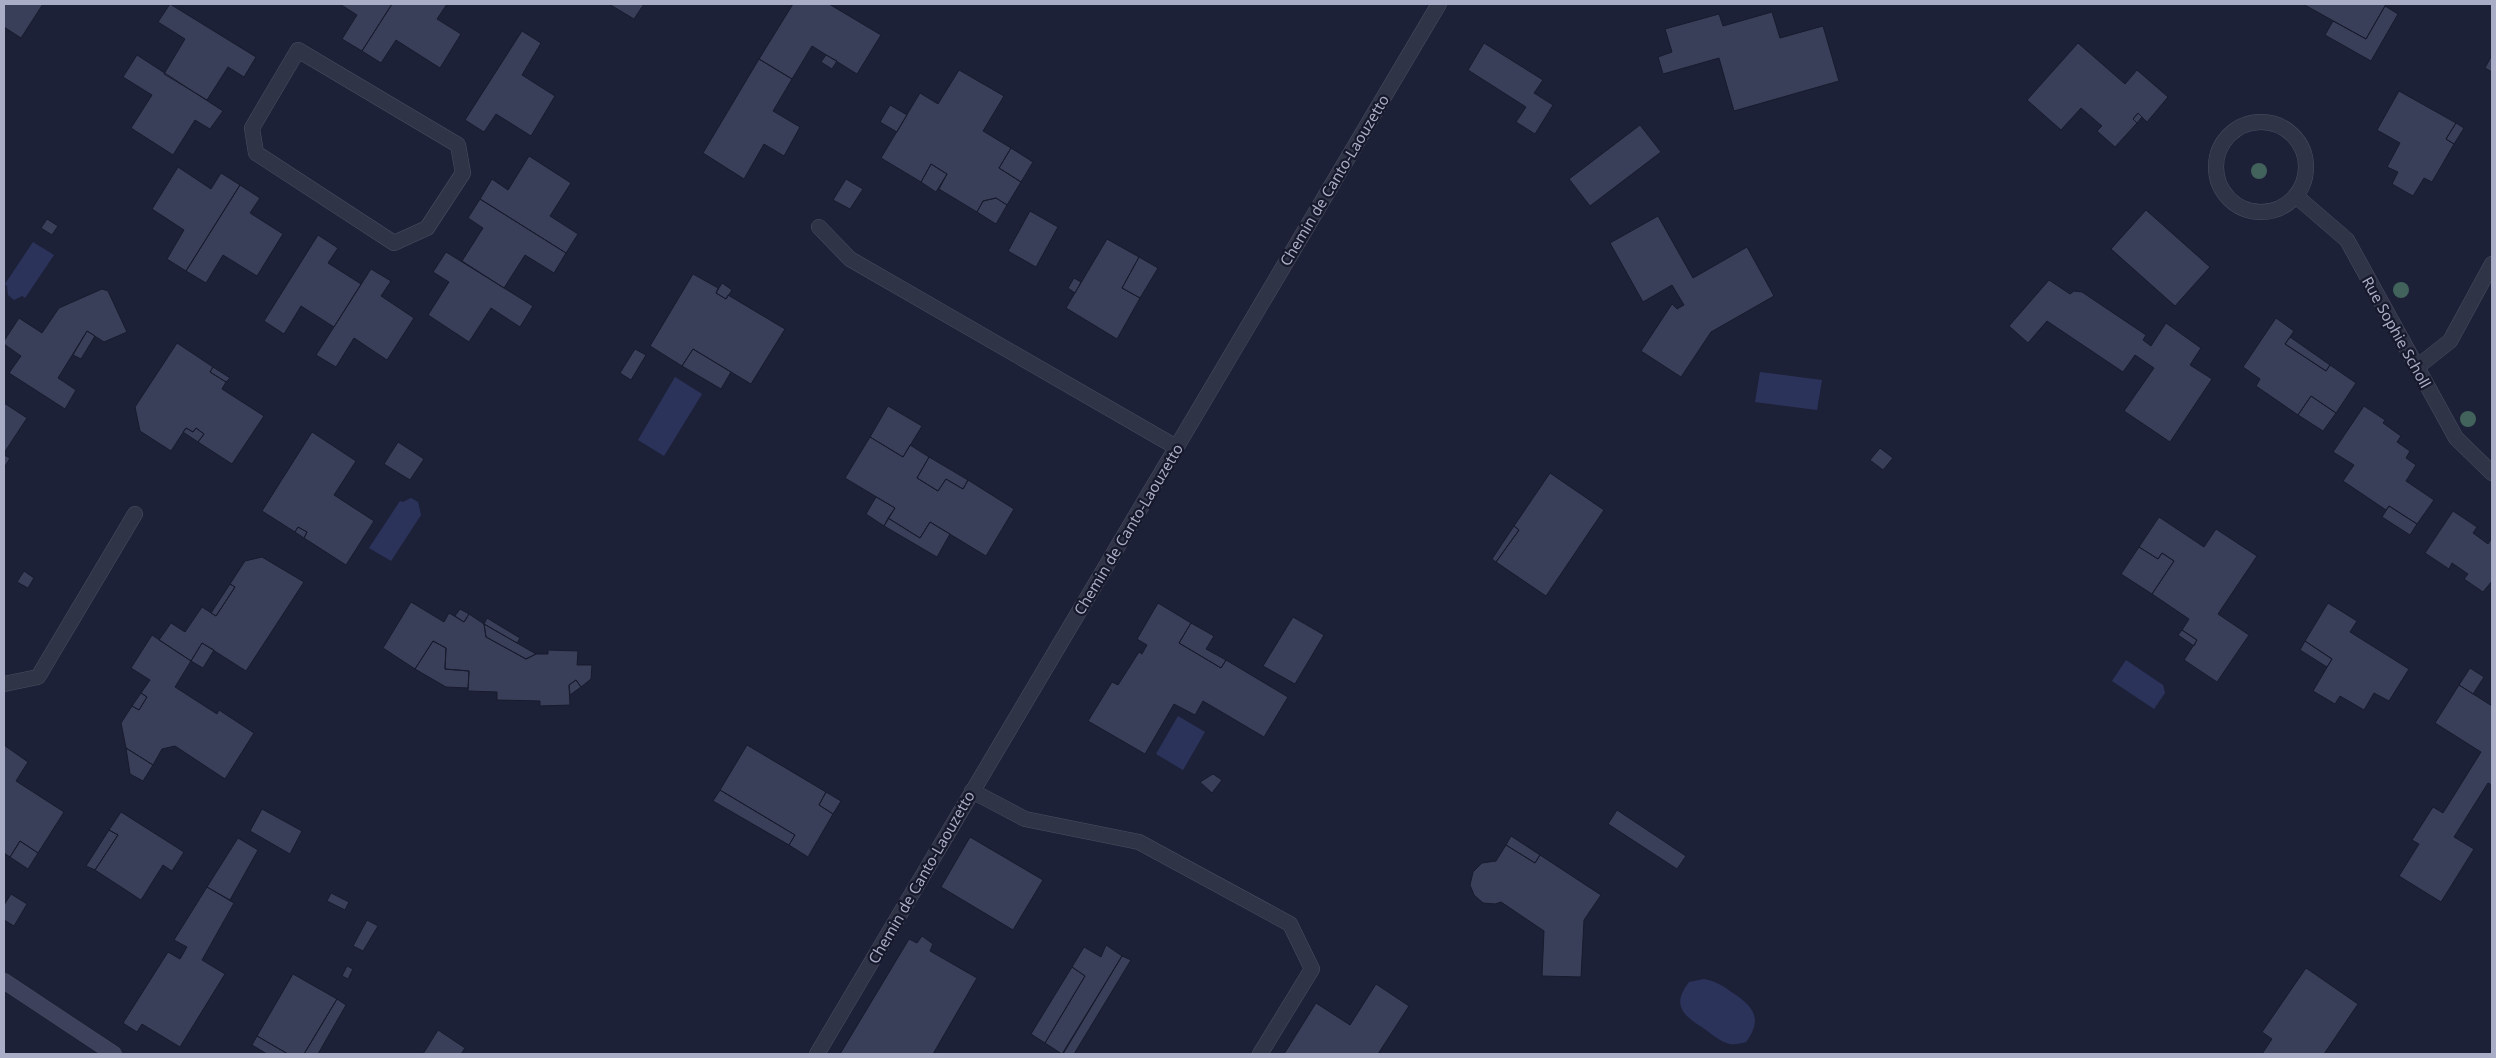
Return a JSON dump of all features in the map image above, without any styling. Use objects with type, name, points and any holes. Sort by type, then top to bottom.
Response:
[{"type":"main road","points":[[4,981],[114,1054]]},
{"type":"street","name":"Chemin de Canto-Laouzetto","points":[[817,1054],[1439,4]]},
{"type":"street","points":[[298,50],[458,145],[463,173],[427,228],[394,243],[256,153],[252,128],[298,50]]},
{"type":"street","points":[[2258,122],[2275,124],[2290,132],[2302,146],[2307,163],[2305,181],[2296,196],[2283,208],[2266,213],[2248,211],[2232,202],[2221,188],[2216,171],[2218,154],[2226,138],[2240,127],[2258,122]]},
{"type":"street","name":"Rue Sophie Scholl","points":[[2296,196],[2347,240],[2456,438],[2492,473]]},
{"type":"street","points":[[819,226],[850,259],[1176,447]]},
{"type":"street","points":[[2417,367],[2450,342],[2492,264]]},
{"type":"street","points":[[4,684],[38,677],[135,514]]},
{"type":"street","points":[[972,792],[1026,819],[1139,842],[1290,924],[1312,969],[1260,1054]]},
{"type":"water","points":[[33,242],[54,255],[25,298],[22,296],[14,300],[8,295],[5,284]]},
{"type":"water","points":[[1760,372],[1822,380],[1817,410],[1755,402]]},
{"type":"water","points":[[675,377],[702,394],[664,456],[638,440]]},
{"type":"water","points":[[411,498],[418,502],[421,515],[391,561],[369,548],[400,501],[403,502]]},
{"type":"water","points":[[2126,660],[2163,685],[2165,693],[2154,709],[2112,681]]},
{"type":"water","points":[[1178,716],[1205,732],[1183,770],[1156,754]]},
{"type":"water","points":[[1704,979],[1723,986],[1740,998],[1751,1009],[1755,1020],[1754,1027],[1746,1042],[1732,1044],[1724,1042],[1692,1020],[1682,1010],[1681,998],[1689,982]]},
{"type":"building","points":[[4,4],[43,4],[21,38],[4,27]]},
{"type":"building","points":[[170,4],[256,57],[244,77],[228,67],[207,100],[164,74],[185,39],[158,22]]},
{"type":"building","points":[[340,4],[392,4],[362,51],[342,39],[357,15]]},
{"type":"building","points":[[392,4],[447,4],[437,19],[461,34],[440,68],[396,40],[381,63],[362,51]]},
{"type":"building","points":[[609,4],[644,4],[634,19]]},
{"type":"building","points":[[793,4],[829,4],[881,35],[857,74],[812,46],[792,79],[759,59]]},
{"type":"building","points":[[2303,4],[2386,4],[2366,39]]},
{"type":"building","points":[[2385,6],[2398,14],[2371,61],[2325,35],[2333,21],[2366,39]]},
{"type":"building","points":[[1772,12],[1780,38],[1823,26],[1839,81],[1734,111],[1719,58],[1663,74],[1658,57],[1672,52],[1665,29],[1719,14],[1723,26]]},
{"type":"building","points":[[522,31],[541,43],[522,75],[555,96],[531,136],[496,114],[484,132],[465,120]]},
{"type":"building","points":[[1484,43],[1543,80],[1534,93],[1553,105],[1535,134],[1516,122],[1526,107],[1468,70]]},
{"type":"building","points":[[2078,43],[2125,84],[2137,70],[2168,97],[2147,122],[2138,113],[2133,119],[2137,123],[2115,147],[2097,131],[2102,126],[2081,108],[2061,130],[2027,100]]},
{"type":"building","points":[[137,55],[223,111],[210,129],[195,120],[173,155],[131,128],[152,95],[123,77]]},
{"type":"building","points":[[826,55],[837,61],[832,69],[821,62]]},
{"type":"building","points":[[2492,55],[2492,72],[2485,68]]},
{"type":"building","points":[[759,59],[792,79],[773,111],[800,127],[784,156],[764,144],[744,179],[703,153]]},
{"type":"building","points":[[959,70],[1004,96],[983,131],[1011,148],[999,168],[1021,182],[1007,205],[996,198],[983,201],[977,212],[939,189],[947,174],[931,164],[921,182],[881,158],[920,93],[938,104]]},
{"type":"building","points":[[2399,91],[2456,123],[2446,139],[2454,144],[2432,182],[2424,178],[2413,196],[2392,184],[2398,172],[2387,167],[2400,143],[2377,130]]},
{"type":"building","points":[[890,105],[907,115],[897,132],[880,122]]},
{"type":"building","points":[[2138,113],[2142,117],[2137,123],[2133,119]]},
{"type":"building","points":[[2456,123],[2464,128],[2454,144],[2446,139]]},
{"type":"building","points":[[1640,125],[1661,152],[1590,206],[1569,179]]},
{"type":"building","points":[[1011,148],[1033,162],[1021,182],[999,168]]},
{"type":"building","points":[[529,156],[571,183],[550,216],[578,234],[566,253],[480,199],[492,179],[508,190]]},
{"type":"building","points":[[931,164],[947,174],[936,192],[921,182]]},
{"type":"building","points":[[178,167],[211,189],[221,173],[240,185],[186,271],[167,259],[184,230],[152,209]]},
{"type":"building","points":[[846,179],[863,189],[850,209],[833,200]]},
{"type":"building","points":[[240,185],[260,198],[250,213],[283,234],[257,276],[223,255],[206,283],[186,271]]},
{"type":"building","points":[[996,198],[1007,205],[996,224],[977,212],[983,201]]},
{"type":"building","points":[[480,199],[566,253],[554,273],[525,255],[504,288],[462,261],[483,228],[468,218]]},
{"type":"building","points":[[2146,210],[2210,267],[2175,306],[2111,249]]},
{"type":"building","points":[[1030,211],[1058,227],[1036,267],[1008,251]]},
{"type":"building","points":[[1658,216],[1693,278],[1747,247],[1774,296],[1711,332],[1681,377],[1641,351],[1672,304],[1677,309],[1684,305],[1672,285],[1643,302],[1610,243]]},
{"type":"building","points":[[47,219],[58,226],[52,235],[41,228]]},
{"type":"building","points":[[318,235],[338,248],[328,263],[361,284],[334,327],[301,306],[284,334],[264,321]]},
{"type":"building","points":[[1107,239],[1139,257],[1122,288],[1140,298],[1117,339],[1066,308]]},
{"type":"building","points":[[446,252],[533,306],[520,327],[491,308],[469,342],[428,315],[449,282],[433,272]]},
{"type":"building","points":[[1139,257],[1158,268],[1140,298],[1122,288]]},
{"type":"building","points":[[371,269],[391,281],[381,296],[414,318],[387,360],[354,338],[336,367],[316,355]]},
{"type":"building","points":[[693,274],[718,288],[716,293],[726,299],[728,295],[785,329],[751,384],[693,349],[682,366],[650,346]]},
{"type":"building","points":[[1074,278],[1081,282],[1075,293],[1068,288]]},
{"type":"building","points":[[2049,280],[2070,294],[2074,291],[2082,292],[2146,335],[2143,340],[2151,346],[2166,323],[2201,348],[2190,365],[2212,379],[2170,442],[2124,411],[2154,368],[2135,355],[2123,372],[2047,321],[2028,343],[2009,326]]},
{"type":"building","points":[[722,283],[732,290],[726,299],[716,293]]},
{"type":"building","points":[[102,289],[108,291],[127,332],[104,342],[87,331],[58,378],[76,390],[65,409],[9,373],[21,356],[4,344],[4,341],[19,318],[42,333],[59,308]]},
{"type":"building","points":[[2276,318],[2294,331],[2285,344],[2326,371],[2330,365],[2356,383],[2336,413],[2311,396],[2298,415],[2256,386],[2260,379],[2243,367]]},
{"type":"building","points":[[87,331],[95,336],[81,359],[73,355]]},
{"type":"building","points":[[2290,337],[2330,365],[2326,371],[2285,344]]},
{"type":"building","points":[[177,343],[213,367],[210,372],[226,382],[222,389],[264,416],[232,464],[198,442],[204,434],[196,428],[193,432],[186,428],[171,451],[140,431],[135,407]]},
{"type":"building","points":[[635,349],[646,355],[631,380],[620,373]]},
{"type":"building","points":[[693,349],[731,372],[721,389],[682,366]]},
{"type":"building","points":[[213,367],[230,378],[226,382],[210,372]]},
{"type":"building","points":[[2311,396],[2336,413],[2323,431],[2298,415]]},
{"type":"building","points":[[4,403],[27,418],[4,453]]},
{"type":"building","points":[[888,406],[922,426],[903,457],[870,437]]},
{"type":"building","points":[[2364,406],[2385,420],[2383,423],[2401,436],[2397,442],[2410,451],[2406,458],[2416,465],[2406,481],[2434,500],[2417,524],[2389,506],[2386,510],[2343,481],[2354,465],[2333,452]]},
{"type":"building","points":[[186,428],[193,432],[196,428],[204,434],[198,442],[183,432]]},
{"type":"building","points":[[312,432],[356,461],[334,495],[374,521],[346,565],[304,538],[307,532],[298,527],[295,532],[262,511]]},
{"type":"building","points":[[870,437],[903,457],[910,445],[929,457],[917,478],[938,491],[946,479],[963,489],[968,480],[1014,509],[986,556],[930,522],[920,538],[888,518],[895,508],[845,478]]},
{"type":"building","points":[[398,442],[424,459],[410,480],[384,464]]},
{"type":"building","points":[[1880,448],[1893,458],[1883,470],[1870,460]]},
{"type":"building","points":[[4,455],[10,458],[4,468]]},
{"type":"building","points":[[929,457],[968,480],[963,489],[946,479],[938,491],[917,478]]},
{"type":"building","points":[[1550,473],[1604,510],[1546,596],[1496,562],[1519,530],[1514,526]]},
{"type":"building","points":[[876,497],[895,508],[884,526],[866,514]]},
{"type":"building","points":[[2389,506],[2417,524],[2410,535],[2382,517]]},
{"type":"building","points":[[2453,511],[2477,527],[2473,533],[2488,544],[2492,538],[2492,581],[2483,592],[2464,579],[2468,574],[2452,563],[2449,569],[2425,553]]},
{"type":"building","points":[[2159,517],[2204,547],[2216,529],[2257,556],[2218,614],[2249,635],[2217,682],[2184,660],[2197,640],[2182,630],[2189,619],[2152,594],[2174,561],[2162,553],[2158,559],[2139,547]]},
{"type":"building","points":[[888,518],[920,538],[930,522],[950,534],[937,557],[884,526]]},
{"type":"building","points":[[1514,526],[1519,530],[1496,562],[1492,559]]},
{"type":"building","points":[[298,527],[307,532],[304,538],[295,532]]},
{"type":"building","points":[[2139,547],[2158,559],[2162,553],[2174,561],[2152,594],[2121,574]]},
{"type":"building","points":[[262,557],[304,582],[246,671],[202,643],[191,661],[159,640],[171,623],[185,632],[202,607],[216,616],[235,587],[230,584],[245,561]]},
{"type":"building","points":[[24,571],[34,578],[28,588],[17,582]]},
{"type":"building","points":[[230,584],[235,587],[216,616],[211,613]]},
{"type":"building","points":[[411,602],[444,622],[449,613],[464,622],[469,614],[484,624],[486,637],[526,659],[536,654],[548,654],[548,650],[578,651],[577,665],[592,665],[591,679],[581,687],[576,680],[569,685],[570,705],[540,706],[540,701],[497,700],[497,692],[468,691],[469,671],[445,669],[446,648],[433,641],[415,669],[383,648]]},
{"type":"building","points":[[1158,603],[1191,623],[1179,643],[1221,668],[1226,660],[1288,697],[1264,737],[1203,701],[1195,715],[1174,704],[1145,754],[1088,721],[1112,682],[1118,685],[1139,652],[1142,654],[1147,645],[1137,639]]},
{"type":"building","points":[[2328,603],[2357,621],[2350,632],[2409,669],[2389,701],[2374,693],[2364,710],[2340,696],[2335,704],[2313,691],[2332,659],[2305,641]]},
{"type":"building","points":[[460,609],[469,614],[464,622],[455,616]]},
{"type":"building","points":[[1293,617],[1324,635],[1295,684],[1263,666]]},
{"type":"building","points":[[487,618],[520,638],[517,643],[484,624]]},
{"type":"building","points":[[1191,623],[1214,636],[1206,649],[1226,660],[1221,668],[1179,643]]},
{"type":"building","points":[[484,624],[536,654],[526,659],[486,637]]},
{"type":"building","points":[[2182,630],[2197,640],[2194,646],[2178,635]]},
{"type":"building","points":[[152,635],[191,661],[175,687],[217,714],[219,710],[254,733],[225,779],[175,746],[162,749],[153,765],[126,748],[121,723],[132,706],[139,710],[147,697],[141,693],[150,680],[131,668]]},
{"type":"building","points":[[433,641],[446,648],[445,669],[469,671],[468,688],[446,687],[415,669]]},
{"type":"building","points":[[2305,641],[2332,659],[2327,667],[2300,650]]},
{"type":"building","points":[[202,643],[214,650],[203,668],[191,661]]},
{"type":"building","points":[[2470,668],[2484,677],[2473,694],[2459,685]]},
{"type":"building","points":[[576,680],[581,687],[570,695],[569,685]]},
{"type":"building","points":[[2459,685],[2492,706],[2492,785],[2488,783],[2454,837],[2474,849],[2441,902],[2399,876],[2419,844],[2412,840],[2433,807],[2443,813],[2481,752],[2435,723]]},
{"type":"building","points":[[141,693],[147,697],[139,710],[132,706]]},
{"type":"building","points":[[4,745],[28,762],[16,781],[64,812],[38,853],[20,841],[10,857],[4,853]]},
{"type":"building","points":[[747,745],[826,792],[819,805],[833,814],[808,857],[789,845],[795,835],[720,790]]},
{"type":"building","points":[[126,748],[153,765],[143,781],[130,774]]},
{"type":"building","points":[[1213,774],[1222,780],[1212,793],[1200,782]]},
{"type":"building","points":[[720,790],[795,835],[789,845],[713,801]]},
{"type":"building","points":[[826,792],[841,801],[833,814],[819,805]]},
{"type":"building","points":[[262,809],[302,831],[290,854],[250,831]]},
{"type":"building","points":[[1617,810],[1686,856],[1677,869],[1608,824]]},
{"type":"building","points":[[121,812],[184,852],[172,871],[163,865],[141,900],[95,870],[118,835],[109,830]]},
{"type":"building","points":[[109,830],[118,835],[95,870],[86,866]]},
{"type":"building","points":[[1511,836],[1540,855],[1535,863],[1506,845]]},
{"type":"building","points":[[970,837],[1043,880],[1013,930],[941,887]]},
{"type":"building","points":[[238,838],[258,850],[230,900],[207,887]]},
{"type":"building","points":[[20,841],[38,853],[28,869],[10,857]]},
{"type":"building","points":[[1506,845],[1535,863],[1540,855],[1601,895],[1584,920],[1581,977],[1542,976],[1544,931],[1501,902],[1495,904],[1483,903],[1474,895],[1470,885],[1473,872],[1482,863],[1496,861]]},
{"type":"building","points":[[207,887],[234,903],[202,960],[225,974],[180,1047],[142,1024],[137,1032],[123,1023],[168,952],[180,959],[187,947],[174,940]]},
{"type":"building","points":[[331,893],[349,902],[345,910],[327,901]]},
{"type":"building","points":[[11,894],[27,904],[14,926],[4,920],[4,905]]},
{"type":"building","points":[[367,920],[378,926],[363,951],[353,946]]},
{"type":"building","points":[[922,936],[933,944],[930,951],[977,978],[933,1054],[840,1054],[909,939],[917,943]]},
{"type":"building","points":[[1106,945],[1122,956],[1062,1054],[1045,1043],[1085,976],[1072,967],[1084,947],[1101,957]]},
{"type":"building","points":[[1122,956],[1131,960],[1074,1054],[1063,1054]]},
{"type":"building","points":[[347,966],[353,969],[348,979],[342,976]]},
{"type":"building","points":[[1072,967],[1085,976],[1045,1043],[1031,1034]]},
{"type":"building","points":[[2306,968],[2358,1004],[2324,1054],[2262,1054],[2272,1039],[2262,1032]]},
{"type":"building","points":[[293,974],[337,999],[304,1054],[288,1054],[257,1036]]},
{"type":"building","points":[[1376,984],[1409,1006],[1378,1054],[1284,1054],[1316,1003],[1350,1025]]},
{"type":"building","points":[[337,999],[346,1005],[318,1054],[304,1054]]},
{"type":"building","points":[[438,1030],[465,1048],[461,1054],[423,1054]]},
{"type":"building","points":[[257,1036],[288,1054],[267,1054],[252,1045]]}]
